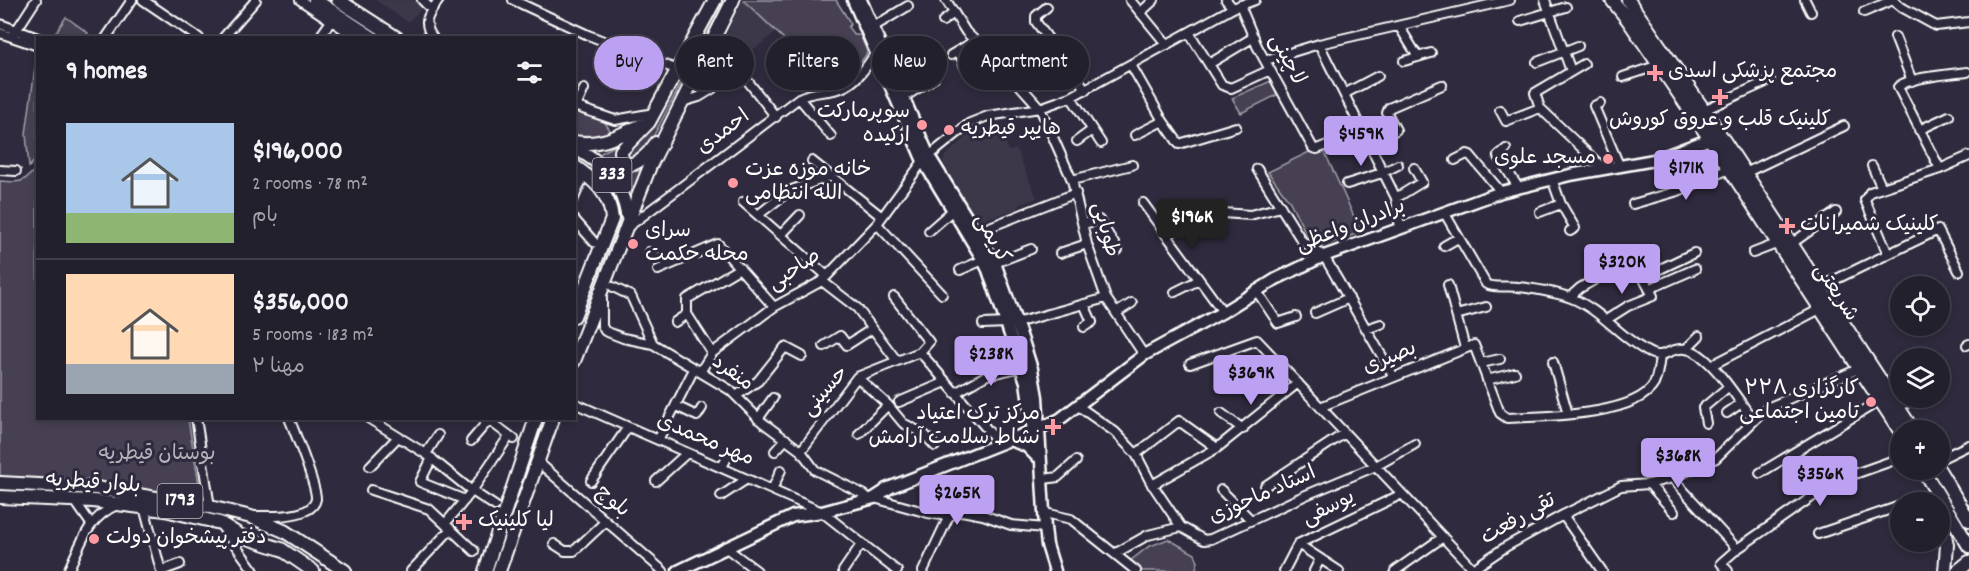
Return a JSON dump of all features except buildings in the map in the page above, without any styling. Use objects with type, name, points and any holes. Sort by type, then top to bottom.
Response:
[{"type":"main road","points":[[315,0],[370,36]]},
{"type":"main road","points":[[338,0],[394,36]]},
{"type":"main road","points":[[696,36],[715,0]]},
{"type":"main road","points":[[716,36],[733,0]]},
{"type":"main road","name":"کریمی","points":[[853,0],[872,47]]},
{"type":"main road","name":"کریمی","points":[[861,0],[926,158],[977,232],[1032,369],[1036,456],[1040,495],[1045,513]]},
{"type":"main road","name":"شریعتی","points":[[1612,0],[1729,169],[1820,287],[1890,393]]},
{"type":"main road","name":"شریعتی","points":[[1628,0],[1745,173],[1822,309],[1893,420]]},
{"type":"main road","points":[[671,122],[643,158],[630,165],[624,162],[621,158],[621,151],[651,117],[676,73]]},
{"type":"main road","points":[[576,352],[609,285],[626,225],[671,122],[688,90]]},
{"type":"main road","name":"کریمی","points":[[893,90],[953,210],[989,261]]},
{"type":"main road","points":[[576,142],[593,144],[604,142],[651,117]]},
{"type":"main road","name":"برادران واعظی","points":[[678,571],[793,516],[822,512],[870,496],[1060,419],[1144,356],[1223,312],[1256,290],[1324,256],[1501,192],[1552,178],[1654,160],[1710,139]]},
{"type":"main road","name":"333","points":[[576,148],[596,161],[615,179],[624,197],[626,225]]},
{"type":"main road","name":"333","points":[[576,168],[597,184],[606,197],[611,211],[609,228],[576,311]]},
{"type":"main road","points":[[576,328],[582,330],[589,322]]},
{"type":"main road","name":"کریمی","points":[[1012,323],[1036,430],[1044,479],[1047,545],[1055,571]]},
{"type":"main road","points":[[485,571],[535,420]]},
{"type":"main road","points":[[499,571],[552,420]]},
{"type":"main road","points":[[1010,440],[1026,446],[1036,456]]},
{"type":"main road","points":[[1946,480],[1965,508],[1969,520]]},
{"type":"main road","name":"بلوار قیطریه","points":[[0,483],[96,488],[210,507],[251,517],[284,531],[345,571]]},
{"type":"main road","points":[[61,501],[64,494],[62,486]]},
{"type":"main road","points":[[93,501],[92,493],[96,488]]},
{"type":"main road","name":"بلوار قیطریه","points":[[0,497],[119,504],[165,510],[220,523],[251,540],[273,546],[313,571]]},
{"type":"main road","points":[[1950,516],[1959,519],[1965,508]]},
{"type":"main road","points":[[251,517],[261,526],[262,530],[257,537],[251,540]]},
{"type":"main road","points":[[1950,520],[1969,546]]},
{"type":"main road","points":[[273,546],[270,535],[276,531],[284,531]]},
{"type":"main road","points":[[504,571],[510,536]]},
{"type":"main road","points":[[1945,571],[1946,552]]},
{"type":"main road","points":[[1958,571],[1969,562]]},
{"type":"street","points":[[14,34],[36,0]]},
{"type":"street","points":[[107,36],[132,0]]},
{"type":"street","points":[[144,0],[196,36]]},
{"type":"street","points":[[225,36],[256,0]]},
{"type":"street","points":[[300,0],[326,15],[354,36]]},
{"type":"street","points":[[423,0],[429,14],[428,28],[432,36]]},
{"type":"street","points":[[429,14],[439,0]]},
{"type":"street","points":[[513,0],[588,35],[676,69]]},
{"type":"street","name":"طوبایی","points":[[946,0],[964,30],[971,36]]},
{"type":"street","points":[[1130,0],[1167,45]]},
{"type":"street","points":[[1141,12],[1154,0]]},
{"type":"street","name":"لاچینی","points":[[1226,0],[1237,7],[1314,149],[1362,131]]},
{"type":"street","name":"صاحبی","points":[[1089,88],[1237,7],[1255,0]]},
{"type":"street","points":[[1266,60],[1319,44],[1510,0]]},
{"type":"street","points":[[1545,0],[1571,71]]},
{"type":"street","points":[[1804,0],[1811,12]]},
{"type":"street","points":[[1864,12],[1893,0],[1936,26],[1969,22]]},
{"type":"street","points":[[873,27],[908,6]]},
{"type":"street","points":[[1046,36],[1036,22],[1036,16],[1047,7]]},
{"type":"street","points":[[1520,21],[1566,7]]},
{"type":"street","points":[[943,21],[954,13]]},
{"type":"street","points":[[320,36],[331,21]]},
{"type":"street","points":[[0,24],[36,45]]},
{"type":"street","points":[[1399,26],[1419,57]]},
{"type":"street","points":[[0,33],[36,38]]},
{"type":"street","points":[[1190,33],[1222,85],[1227,88],[1270,70]]},
{"type":"street","points":[[1209,64],[1254,37]]},
{"type":"street","points":[[1895,38],[1912,81]]},
{"type":"street","points":[[1319,44],[1396,198],[1401,228]]},
{"type":"street","points":[[1537,62],[1578,46]]},
{"type":"street","points":[[1404,61],[1431,53]]},
{"type":"street","name":"احمدی","points":[[626,225],[799,98],[825,90],[842,88],[855,79],[872,58]]},
{"type":"street","points":[[1584,64],[1535,93],[1540,108],[1603,168]]},
{"type":"street","points":[[1131,65],[1179,144],[1236,127]]},
{"type":"street","points":[[1623,77],[1659,65]]},
{"type":"street","points":[[1940,169],[1898,87],[1901,83],[1967,72]]},
{"type":"street","points":[[1344,94],[1378,76]]},
{"type":"street","points":[[1704,110],[1770,80]]},
{"type":"street","points":[[1368,143],[1396,130],[1387,113],[1389,108],[1442,85]]},
{"type":"street","points":[[576,104],[584,88]]},
{"type":"street","points":[[682,102],[699,97],[710,90]]},
{"type":"street","points":[[754,90],[776,117]]},
{"type":"street","points":[[903,98],[915,90]]},
{"type":"street","name":"طوبایی","points":[[1024,90],[1040,108],[1072,180],[1087,244],[1106,298],[1144,356]]},
{"type":"street","name":"صاحبی","points":[[658,440],[697,371],[712,353],[774,307],[824,278],[880,221],[926,158],[970,123],[988,116],[1040,108],[1086,90]]},
{"type":"street","points":[[1071,97],[1101,143]]},
{"type":"street","points":[[799,98],[831,136]]},
{"type":"street","points":[[1600,103],[1594,106],[1619,165]]},
{"type":"street","points":[[576,106],[615,120],[651,117]]},
{"type":"street","points":[[1500,110],[1506,121],[1540,108]]},
{"type":"street","points":[[1919,130],[1949,116]]},
{"type":"street","points":[[1135,135],[1164,121]]},
{"type":"street","points":[[1745,173],[1844,126]]},
{"type":"street","points":[[1077,141],[1092,130]]},
{"type":"street","points":[[1506,149],[1497,156],[1518,187]]},
{"type":"street","points":[[1455,160],[1467,154],[1470,155],[1501,192]]},
{"type":"street","points":[[1888,254],[1865,200],[1870,192],[1940,169],[1969,156]]},
{"type":"street","points":[[812,161],[880,221],[942,294]]},
{"type":"street","points":[[1072,180],[1132,165]]},
{"type":"street","points":[[1347,184],[1382,173],[1398,165]]},
{"type":"street","points":[[1872,166],[1882,188]]},
{"type":"street","points":[[1396,198],[1422,182],[1414,168]]},
{"type":"street","points":[[1257,169],[1302,241],[1324,256],[1394,377]]},
{"type":"street","points":[[1632,204],[1678,191],[1729,169]]},
{"type":"street","points":[[0,170],[16,171]]},
{"type":"street","points":[[576,171],[581,182],[576,194]]},
{"type":"street","points":[[758,215],[789,191],[831,176]]},
{"type":"street","points":[[1552,178],[1561,204],[1575,228],[1569,231]]},
{"type":"street","points":[[977,232],[1076,193]]},
{"type":"street","points":[[743,202],[857,308],[897,361]]},
{"type":"street","points":[[1143,203],[1223,312]]},
{"type":"street","points":[[1540,212],[1561,204]]},
{"type":"street","points":[[1223,213],[1250,215],[1281,207]]},
{"type":"street","points":[[929,231],[953,210]]},
{"type":"street","points":[[1444,212],[1486,284],[1491,287],[1516,286],[1570,297],[1590,307],[1632,342],[1651,354],[1660,356],[1677,349],[1696,352],[1712,365],[1753,420]]},
{"type":"street","points":[[1753,253],[1785,243],[1836,212]]},
{"type":"street","points":[[781,235],[800,215]]},
{"type":"street","points":[[1166,235],[1203,216]]},
{"type":"street","points":[[1083,224],[1109,217]]},
{"type":"street","points":[[1099,220],[1119,250]]},
{"type":"street","points":[[576,221],[594,242]]},
{"type":"street","points":[[1820,287],[1938,230],[1959,271]]},
{"type":"street","points":[[1444,246],[1458,238]]},
{"type":"street","points":[[658,270],[718,244],[774,307]]},
{"type":"street","points":[[1060,253],[1087,244]]},
{"type":"street","points":[[960,270],[1031,249]]},
{"type":"street","points":[[649,252],[670,264]]},
{"type":"street","points":[[1643,277],[1694,253]]},
{"type":"street","points":[[1570,297],[1580,288],[1608,272],[1601,257]]},
{"type":"street","points":[[712,353],[687,314],[687,299],[740,268]]},
{"type":"street","points":[[1606,320],[1628,306],[1653,296],[1638,268]]},
{"type":"street","points":[[1649,289],[1695,269]]},
{"type":"street","points":[[1175,292],[1198,280]]},
{"type":"street","points":[[609,285],[631,296],[652,344]]},
{"type":"street","name":"منفرد","points":[[609,285],[601,307],[603,329],[623,338],[652,344],[730,390],[758,419],[801,451],[815,470],[870,496],[918,511],[949,516],[962,511],[983,515],[1011,525],[1046,528]]},
{"type":"street","points":[[1448,285],[1465,348]]},
{"type":"street","points":[[1256,290],[1278,324],[1296,317]]},
{"type":"street","points":[[894,297],[929,342],[920,352],[999,443]]},
{"type":"street","points":[[983,324],[1012,323],[1106,298]]},
{"type":"street","points":[[1316,313],[1349,298]]},
{"type":"street","points":[[1084,303],[1092,321],[1084,327]]},
{"type":"street","points":[[1116,313],[1132,303]]},
{"type":"street","points":[[1456,315],[1486,308]]},
{"type":"street","points":[[1712,365],[1822,309]]},
{"type":"street","points":[[675,322],[687,314]]},
{"type":"street","points":[[1366,329],[1382,324]]},
{"type":"street","points":[[824,346],[840,336],[848,345],[872,329]]},
{"type":"street","points":[[1686,349],[1699,336]]},
{"type":"street","name":"تقی رفعت","points":[[1190,364],[1257,340],[1443,537],[1471,570],[1563,515],[1621,486],[1649,484],[1672,478],[1716,458],[1767,408],[1861,368]]},
{"type":"street","name":"بصیری","points":[[1320,406],[1474,345],[1480,363]]},
{"type":"street","points":[[736,396],[758,381],[785,347],[802,356]]},
{"type":"street","name":"حسینی","points":[[801,451],[857,377],[920,352]]},
{"type":"street","points":[[1500,359],[1480,363],[1500,413],[1507,418],[1598,412],[1639,397],[1653,385],[1658,372],[1660,356]]},
{"type":"street","points":[[1553,362],[1568,414]]},
{"type":"street","points":[[955,393],[987,375],[1022,367]]},
{"type":"street","points":[[1487,380],[1515,373]]},
{"type":"street","points":[[857,377],[888,405],[903,423],[924,434],[935,446]]},
{"type":"street","points":[[899,402],[946,382]]},
{"type":"street","points":[[1152,484],[1217,448],[1298,383]]},
{"type":"street","points":[[1706,423],[1703,408],[1728,387]]},
{"type":"street","points":[[758,419],[772,398]]},
{"type":"street","points":[[1760,473],[1881,400]]},
{"type":"street","points":[[1727,413],[1740,404]]},
{"type":"street","name":"مهر محمدی","points":[[576,405],[822,512]]},
{"type":"street","points":[[859,434],[888,405]]},
{"type":"street","points":[[676,406],[697,416],[702,408]]},
{"type":"street","name":"استاد ماحوزی","points":[[1078,406],[1115,432],[1136,454],[1152,484],[1181,527],[1204,540],[1376,466],[1415,444]]},
{"type":"street","points":[[1221,413],[1243,429]]},
{"type":"street","points":[[196,420],[210,507]]},
{"type":"street","points":[[251,517],[299,512],[308,510],[314,505],[315,493],[288,420]]},
{"type":"street","points":[[471,441],[486,420]]},
{"type":"street","points":[[411,571],[448,526],[511,437],[488,420]]},
{"type":"street","points":[[378,421],[495,506]]},
{"type":"street","points":[[1136,454],[1179,421],[1217,448]]},
{"type":"street","points":[[591,481],[628,427]]},
{"type":"street","points":[[1265,486],[1345,433]]},
{"type":"street","points":[[438,435],[420,482],[465,500]]},
{"type":"street","points":[[370,466],[398,437]]},
{"type":"street","points":[[775,451],[786,439]]},
{"type":"street","points":[[1950,454],[1969,445]]},
{"type":"street","points":[[656,481],[687,453]]},
{"type":"street","points":[[722,467],[729,454]]},
{"type":"street","name":"بلوچ","points":[[537,461],[663,571]]},
{"type":"street","points":[[1044,479],[1058,477],[1076,461]]},
{"type":"street","points":[[1728,571],[1721,563],[1737,549],[1835,481],[1890,462]]},
{"type":"street","points":[[772,490],[781,470]]},
{"type":"street","points":[[721,496],[747,478]]},
{"type":"street","points":[[1672,478],[1737,549]]},
{"type":"street","points":[[1649,484],[1674,512]]},
{"type":"street","points":[[371,490],[429,509],[474,551]]},
{"type":"street","points":[[1221,490],[1251,520]]},
{"type":"street","name":"یوسفی","points":[[1284,571],[1298,544],[1402,494]]},
{"type":"street","points":[[75,501],[91,524]]},
{"type":"street","points":[[68,571],[91,524],[105,510],[119,504]]},
{"type":"street","points":[[144,507],[160,571],[180,564]]},
{"type":"street","points":[[1818,534],[1890,509]]},
{"type":"street","points":[[822,512],[897,571]]},
{"type":"street","points":[[1045,513],[1071,519],[1116,553],[1132,569]]},
{"type":"street","points":[[1563,515],[1602,571]]},
{"type":"street","points":[[923,571],[949,516]]},
{"type":"street","points":[[554,544],[565,551],[574,551],[606,521]]},
{"type":"street","points":[[220,523],[248,569]]},
{"type":"street","points":[[1116,553],[1148,535],[1181,527]]},
{"type":"street","points":[[1395,571],[1443,537]]},
{"type":"street","points":[[843,571],[862,543]]},
{"type":"street","points":[[1298,544],[1339,571]]},
{"type":"street","points":[[725,547],[757,571]]},
{"type":"street","points":[[1314,571],[1320,559]]},
{"type":"shaded area","points":[[375,0],[419,0],[422,8],[408,22]]},
{"type":"shaded area","points":[[743,0],[777,32],[772,36],[766,36],[766,40],[754,49],[754,36],[725,36]]},
{"type":"shaded area","points":[[1002,124],[1006,130],[1007,149],[1010,151],[1016,149],[1037,198],[1018,205],[1020,208],[978,221],[943,162],[945,156],[974,130]]},
{"type":"green space","points":[[720,0],[725,0],[706,36],[701,36]]},
{"type":"green space","points":[[743,0],[836,0],[851,24],[848,27],[854,35],[860,35],[867,51],[860,63],[860,36],[781,36]]},
{"type":"green space","points":[[66,17],[88,33],[86,36],[54,35]]},
{"type":"green space","points":[[36,61],[36,159],[29,167],[26,134]]},
{"type":"green space","points":[[1271,81],[1277,95],[1241,113],[1232,98]]},
{"type":"green space","points":[[676,85],[678,90],[643,156],[633,162],[626,155],[627,150],[653,124]]},
{"type":"green space","points":[[576,111],[604,121],[612,133],[599,136],[576,135]]},
{"type":"green space","points":[[628,139],[617,161],[622,168],[628,171],[643,170],[633,194],[619,172],[599,154]]},
{"type":"green space","points":[[1311,151],[1325,153],[1361,232],[1314,249],[1290,202],[1268,172]]},
{"type":"green space","name":"بوستان قیطریه","points":[[36,168],[36,420],[188,420],[202,501],[127,487],[0,476],[0,181],[22,181]]},
{"type":"green space","points":[[1168,539],[1195,554],[1198,562],[1195,571],[1143,571],[1130,561],[1148,547]]},
{"type":"place","name":"مجتمع پزشکی اسدی","points":[[1655,73]]},
{"type":"place","name":"کلینیک قلب و عروق کوروش","points":[[1720,97]]},
{"type":"place","name":"سوپرمارکت ارکیده","points":[[922,125]]},
{"type":"place","name":"هایپر قیطریه","points":[[949,130]]},
{"type":"place","name":"مسجد علوی","points":[[1608,159]]},
{"type":"place","name":"خانه موزه عزت الله انتظامی","points":[[733,183]]},
{"type":"place","name":"کلینیک شمیرانات","points":[[1787,226]]},
{"type":"place","name":"سرای محله حکمت","points":[[633,244]]},
{"type":"place","name":"کارگزاری ٣٣٨ تامین اجتماعی","points":[[1871,402]]},
{"type":"place","name":"مرکز ترک اعتیاد نشاط سلامت آرامش","points":[[1053,427]]},
{"type":"place","name":"لیا کلینیک","points":[[464,522]]},
{"type":"place","name":"دفتر پیشخوان دولت","points":[[94,539]]}]
